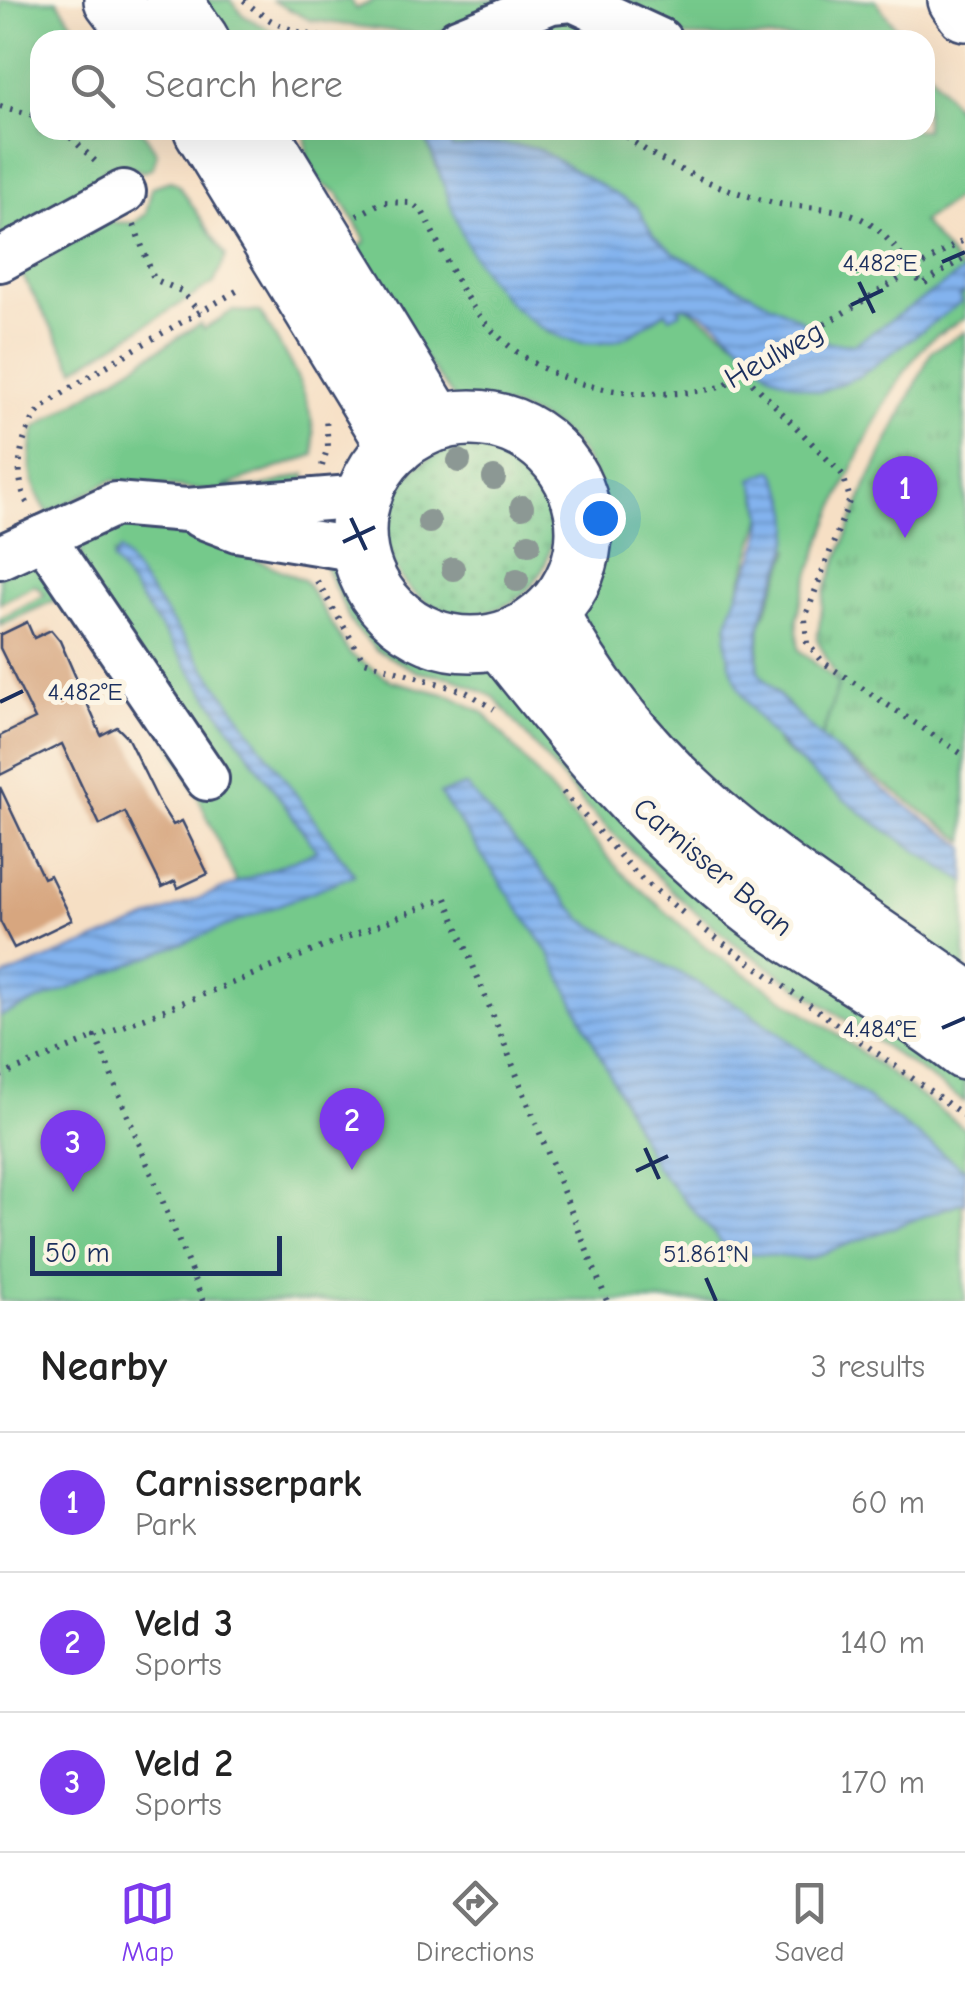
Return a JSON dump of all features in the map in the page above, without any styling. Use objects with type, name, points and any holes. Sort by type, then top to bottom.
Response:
[{"type":"main road","points":[[112,0],[134,30]]},
{"type":"main road","points":[[172,0],[193,30]]},
{"type":"main road","points":[[956,0],[965,12]]},
{"type":"main road","points":[[209,140],[417,435]]},
{"type":"main road","points":[[264,140],[417,435]]},
{"type":"main road","points":[[472,419],[507,425],[538,441],[563,466],[582,515],[582,550],[571,583],[536,624],[500,640],[453,643],[410,626],[376,594],[359,550],[364,496],[417,435],[472,419]]},
{"type":"main road","name":"Carnisser Baan","points":[[550,612],[570,652],[620,720],[678,784],[744,843],[811,895],[965,997]]},
{"type":"main road","name":"Carnisser Baan","points":[[500,640],[574,737],[693,858],[756,911],[965,1052]]},
{"type":"street","points":[[483,30],[552,2],[573,0],[638,30]]},
{"type":"street","points":[[0,260],[124,192]]},
{"type":"street","points":[[0,557],[114,504],[186,510],[364,496]]},
{"type":"street","points":[[186,510],[238,530],[359,550]]},
{"type":"street","points":[[44,537],[207,779]]},
{"type":"path","points":[[244,0],[263,19],[287,30]]},
{"type":"path","points":[[0,106],[30,114]]},
{"type":"path","points":[[73,140],[86,152]]},
{"type":"path","points":[[633,140],[667,163],[716,184],[771,202],[857,216],[886,235],[922,285],[965,257]]},
{"type":"path","name":"Heulweg","points":[[354,218],[382,202],[396,199],[411,203],[423,213],[478,313],[534,363],[587,389],[628,396],[687,394],[721,387],[965,239]]},
{"type":"path","points":[[139,244],[154,279],[181,291],[200,313]]},
{"type":"path","points":[[44,537],[21,490],[20,447],[38,411],[240,289]]},
{"type":"path","points":[[745,375],[843,475],[850,499],[805,618],[807,643],[824,663],[965,756]]},
{"type":"path","points":[[0,1076],[446,898],[607,1301]]},
{"type":"path","points":[[96,1036],[203,1301]]},
{"type":"green space","points":[[0,0],[57,0],[77,30],[30,30],[30,140],[149,140],[157,153],[153,167],[144,172],[119,164],[104,170],[92,192],[0,238]]},
{"type":"green space","points":[[184,0],[230,0],[244,16],[270,30],[204,30]]},
{"type":"green space","points":[[271,0],[351,0],[356,9],[375,0],[519,0],[446,30],[386,30],[310,20]]},
{"type":"green space","points":[[622,0],[875,0],[898,30],[671,30]]},
{"type":"green space","points":[[548,13],[602,30],[512,30]]},
{"type":"green space","points":[[935,79],[965,119],[965,192],[922,222],[963,272],[855,344],[828,343],[801,320],[674,253],[653,235],[637,207],[536,148],[498,144],[452,148],[448,140],[935,140]]},
{"type":"green space","points":[[306,140],[426,140],[448,195],[546,332],[586,340],[617,339],[684,305],[750,350],[769,372],[860,376],[965,291],[965,318],[927,343],[909,365],[869,434],[804,591],[797,619],[799,650],[839,683],[821,740],[758,672],[760,626],[790,550],[753,480],[763,515],[727,627],[778,745],[870,819],[965,882],[965,979],[740,819],[629,706],[575,605],[593,565],[601,527],[599,493],[587,462],[566,437],[537,417],[500,405],[456,401],[349,256],[366,241],[338,193],[322,184],[307,160]]},
{"type":"green space","points":[[170,181],[178,184],[226,256],[214,283],[75,369],[20,271],[107,222],[134,223],[146,214],[152,187]]},
{"type":"green space","points":[[232,311],[260,312],[281,346],[306,398],[314,455],[223,487],[261,487],[306,474],[305,490],[208,491],[113,480],[48,513],[31,472],[35,428],[200,324],[204,329]]},
{"type":"green space","points":[[965,332],[965,841],[821,740],[839,683],[817,639],[825,591],[867,484],[932,351]]},
{"type":"green space","points":[[469,448],[501,454],[528,472],[546,499],[552,531],[546,563],[528,590],[501,608],[469,614],[437,608],[410,590],[392,563],[386,531],[392,499],[410,472],[437,454]]},
{"type":"green space","points":[[109,521],[190,530],[305,581],[350,654],[392,681],[448,695],[484,713],[620,871],[708,949],[831,1030],[965,1129],[965,1170],[748,1012],[583,920],[465,786],[440,794],[550,954],[807,1259],[962,1202],[965,1301],[0,1301],[0,1016],[354,874],[114,554],[113,560],[317,851],[237,883],[194,788],[83,571],[79,537]]},
{"type":"green space","points":[[29,561],[64,596],[0,625],[0,618],[45,595],[35,585],[0,603],[0,575]]},
{"type":"green space","points":[[323,561],[346,572],[389,628],[400,636],[433,650],[491,659],[965,1066],[965,1102],[734,943],[685,903],[587,808],[494,697],[454,678],[418,672],[376,650],[351,623]]},
{"type":"water","points":[[426,140],[448,140],[452,148],[498,144],[536,148],[637,207],[653,235],[674,253],[801,320],[828,343],[855,344],[965,270],[965,291],[959,296],[961,302],[860,376],[819,392],[772,374],[714,320],[689,308],[678,307],[681,312],[670,317],[666,311],[627,336],[601,343],[575,341],[526,317],[487,276],[461,231]]},
{"type":"water","points":[[773,470],[785,493],[791,531],[760,625],[758,672],[804,722],[855,766],[965,846],[965,882],[812,774],[776,739],[747,702],[730,664],[728,625],[762,530],[762,507],[752,479]]},
{"type":"water","points":[[120,550],[354,875],[0,1016],[0,978],[317,851],[113,560]]},
{"type":"water","points":[[466,786],[583,920],[746,1010],[965,1170],[965,1204],[807,1259],[729,1251],[655,1166],[550,954],[440,794]]},
{"type":"building","points":[[27,622],[34,638],[51,630],[60,641],[101,735],[117,727],[127,737],[161,806],[173,825],[182,821],[208,874],[178,888],[175,881],[162,887],[125,812],[100,825],[62,744],[0,775],[0,736],[35,719],[0,648],[0,635]]},
{"type":"building","points":[[0,787],[43,878],[50,875],[72,920],[14,948],[0,921]]},
{"type":"place","name":"Carnisserpark","points":[[905,538]]},
{"type":"place","name":"Veld 3","points":[[352,1170]]},
{"type":"place","name":"Veld 2","points":[[73,1192]]}]
